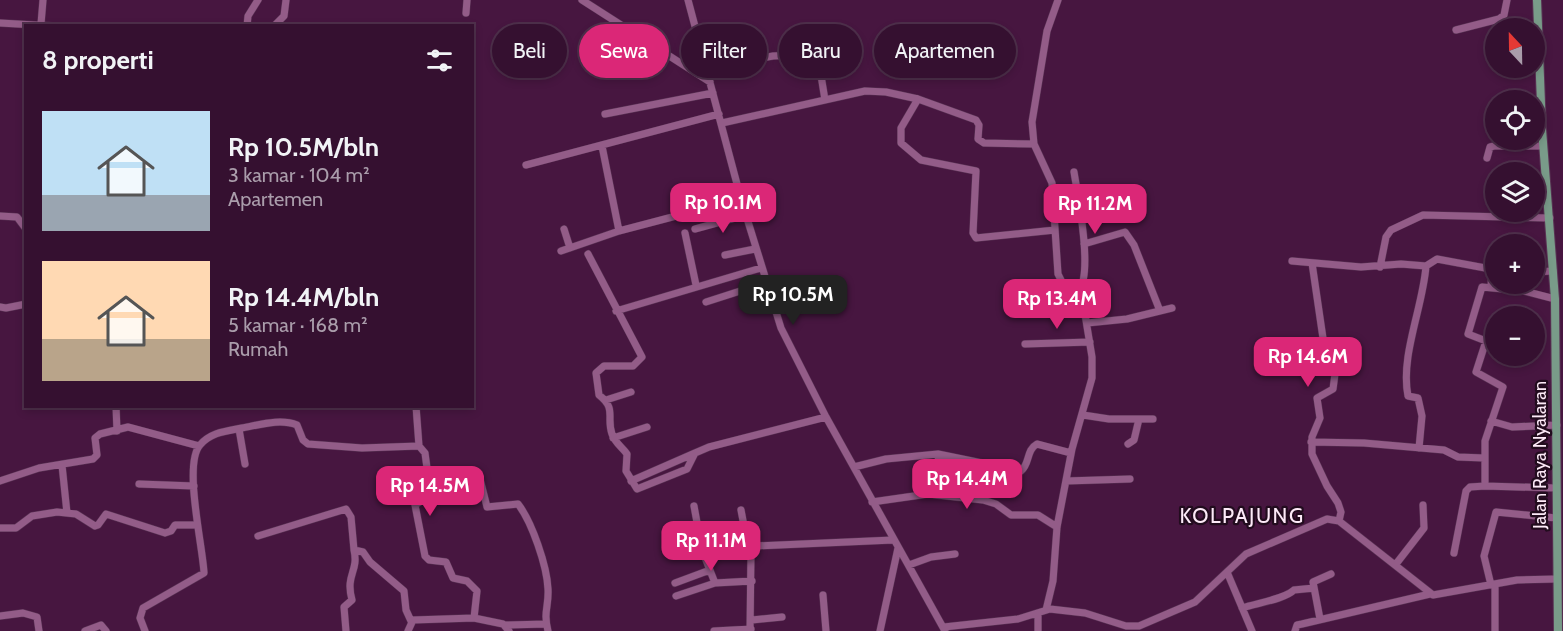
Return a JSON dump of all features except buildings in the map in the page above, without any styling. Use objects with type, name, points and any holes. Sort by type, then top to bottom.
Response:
[{"type":"main road","name":"Jalan Raya Nyalaran","points":[[1537,0],[1541,90]]},
{"type":"main road","name":"Jalan Raya Nyalaran","points":[[1543,150],[1555,299],[1558,627]]},
{"type":"street","points":[[0,23],[41,24],[43,0]]},
{"type":"street","points":[[247,24],[248,16],[258,0]]},
{"type":"street","points":[[276,24],[284,16],[286,0]]},
{"type":"street","points":[[466,13],[467,0]]},
{"type":"street","points":[[582,0],[619,24]]},
{"type":"street","points":[[688,0],[694,24]]},
{"type":"street","points":[[1058,0],[1047,31],[1032,113],[1034,144],[1050,177],[1059,279],[1079,291]]},
{"type":"street","points":[[1456,30],[1499,19],[1504,15],[1507,0]]},
{"type":"street","points":[[767,57],[815,54],[818,57],[825,100]]},
{"type":"street","points":[[669,56],[710,82]]},
{"type":"street","points":[[709,78],[719,114],[726,122],[741,199],[765,283],[786,340],[872,502],[944,629],[1018,619],[1046,610],[1096,615],[1133,629],[1195,602],[1241,557],[1321,521],[1339,521],[1396,564],[1430,594]]},
{"type":"street","points":[[726,122],[865,92],[886,92],[918,99],[976,120],[979,125],[978,139],[984,143],[1034,144]]},
{"type":"street","points":[[605,114],[713,93]]},
{"type":"street","points":[[918,99],[899,131],[901,143],[921,160],[976,171],[973,233],[976,238],[1055,230]]},
{"type":"street","points":[[526,165],[719,114]]},
{"type":"street","points":[[602,146],[619,231]]},
{"type":"street","points":[[1487,158],[1489,150]]},
{"type":"street","points":[[1046,610],[1053,581],[1057,527],[1071,453],[1092,378],[1090,342],[1079,291],[1083,284],[1084,244],[1074,171]]},
{"type":"street","points":[[561,251],[619,231],[741,199]]},
{"type":"street","points":[[695,229],[746,215]]},
{"type":"street","points":[[1380,267],[1386,237],[1391,230],[1423,215],[1550,218]]},
{"type":"street","points":[[0,216],[19,218],[24,226]]},
{"type":"street","points":[[564,229],[570,248]]},
{"type":"street","points":[[1084,244],[1125,232],[1134,245],[1160,311]]},
{"type":"street","points":[[686,233],[696,285]]},
{"type":"street","points":[[725,255],[755,249]]},
{"type":"street","points":[[588,254],[642,360],[625,368],[604,366],[596,373],[599,395],[606,400],[612,417],[610,428],[613,438],[627,454],[625,467],[631,481],[640,490],[674,476],[687,469],[695,453]]},
{"type":"street","points":[[1292,261],[1380,267],[1401,264],[1426,266],[1437,259],[1485,268]]},
{"type":"street","points":[[1312,262],[1324,345],[1335,354],[1337,366],[1334,389],[1317,398],[1320,418],[1311,442],[1312,453],[1338,503],[1341,512],[1339,521]]},
{"type":"street","points":[[1419,448],[1422,411],[1418,398],[1407,396],[1406,376],[1425,290],[1426,266]]},
{"type":"street","points":[[616,311],[696,285],[761,268]]},
{"type":"street","points":[[1545,271],[1553,271]]},
{"type":"street","points":[[706,302],[765,283]]},
{"type":"street","points":[[1485,288],[1481,288],[1468,334],[1486,341],[1476,372],[1503,387],[1491,421],[1484,458],[1485,486]]},
{"type":"street","points":[[1536,294],[1555,299]]},
{"type":"street","points":[[0,307],[24,304]]},
{"type":"street","points":[[1087,323],[1127,319],[1172,308]]},
{"type":"street","points":[[1025,344],[1090,342]]},
{"type":"street","points":[[606,400],[632,392]]},
{"type":"street","points":[[116,408],[117,431]]},
{"type":"street","points":[[416,408],[419,446]]},
{"type":"street","points":[[1083,416],[1153,419]]},
{"type":"street","points":[[631,481],[709,447],[826,417]]},
{"type":"street","points":[[1128,444],[1134,440],[1138,419]]},
{"type":"street","points":[[1491,421],[1512,428],[1557,425]]},
{"type":"street","points":[[146,631],[140,618],[143,608],[204,573],[194,486],[199,446],[220,431],[289,423],[297,425],[303,440],[308,444],[362,448],[419,446],[424,448],[425,453],[429,481],[428,496],[415,505]]},
{"type":"street","points":[[613,438],[647,427]]},
{"type":"street","points":[[0,481],[29,471],[95,458],[95,438],[100,434],[128,428],[199,446]]},
{"type":"street","points":[[239,429],[245,464]]},
{"type":"street","points":[[1311,442],[1365,443],[1447,450],[1458,457],[1484,458]]},
{"type":"street","points":[[854,467],[886,459],[938,454],[1021,471],[1030,450],[1037,444],[1071,453]]},
{"type":"street","points":[[938,454],[941,494]]},
{"type":"street","points":[[62,465],[67,513]]},
{"type":"street","points":[[395,492],[456,473],[478,477],[487,507],[517,503],[520,506],[544,566],[548,588],[544,612],[547,627],[507,628],[474,618],[437,617],[411,621]]},
{"type":"street","points":[[1066,482],[1130,479]]},
{"type":"street","points":[[139,484],[194,486]]},
{"type":"street","points":[[410,487],[427,559],[446,562],[454,578],[467,581],[477,591],[474,618]]},
{"type":"street","points":[[1454,553],[1466,490],[1470,487],[1556,488]]},
{"type":"street","points":[[872,502],[941,494],[992,501],[1011,515],[1038,515],[1057,527]]},
{"type":"street","points":[[1396,564],[1424,528],[1423,505]]},
{"type":"street","points":[[694,506],[702,550],[715,583]]},
{"type":"street","points":[[258,536],[346,508],[351,517],[356,565],[348,584],[352,600],[344,607],[346,631]]},
{"type":"street","points":[[714,631],[750,630],[753,548],[747,542],[741,510]]},
{"type":"street","points":[[1495,631],[1493,585],[1484,556],[1496,512],[1556,519]]},
{"type":"street","points":[[0,528],[16,528],[32,516],[67,513],[76,514],[95,526],[106,514],[165,532],[171,531],[175,525],[197,525]]},
{"type":"street","points":[[667,531],[674,555],[702,550]]},
{"type":"street","points":[[753,548],[759,545],[893,540]]},
{"type":"street","points":[[880,631],[898,548]]},
{"type":"street","points":[[354,550],[363,552],[370,562],[401,588],[411,621],[408,631]]},
{"type":"street","points":[[909,565],[931,557],[954,554]]},
{"type":"street","points":[[675,583],[710,570]]},
{"type":"street","points":[[1227,572],[1252,631]]},
{"type":"street","points":[[1320,619],[1314,579],[1331,574]]},
{"type":"street","points":[[1295,631],[1297,626],[1320,619],[1430,594],[1442,595],[1525,579],[1556,579]]},
{"type":"street","points":[[676,596],[715,583],[752,581]]},
{"type":"street","points":[[1242,608],[1266,600],[1289,596],[1294,590],[1314,588]]},
{"type":"street","points":[[823,595],[826,631]]},
{"type":"street","points":[[0,616],[31,614],[37,617],[39,631]]},
{"type":"street","points":[[1038,614],[1038,631]]},
{"type":"street","points":[[752,620],[782,617]]},
{"type":"street","points":[[86,631],[101,625],[106,631]]},
{"type":"district","name":"KOLPAJUNG","points":[[1242,515]]}]
